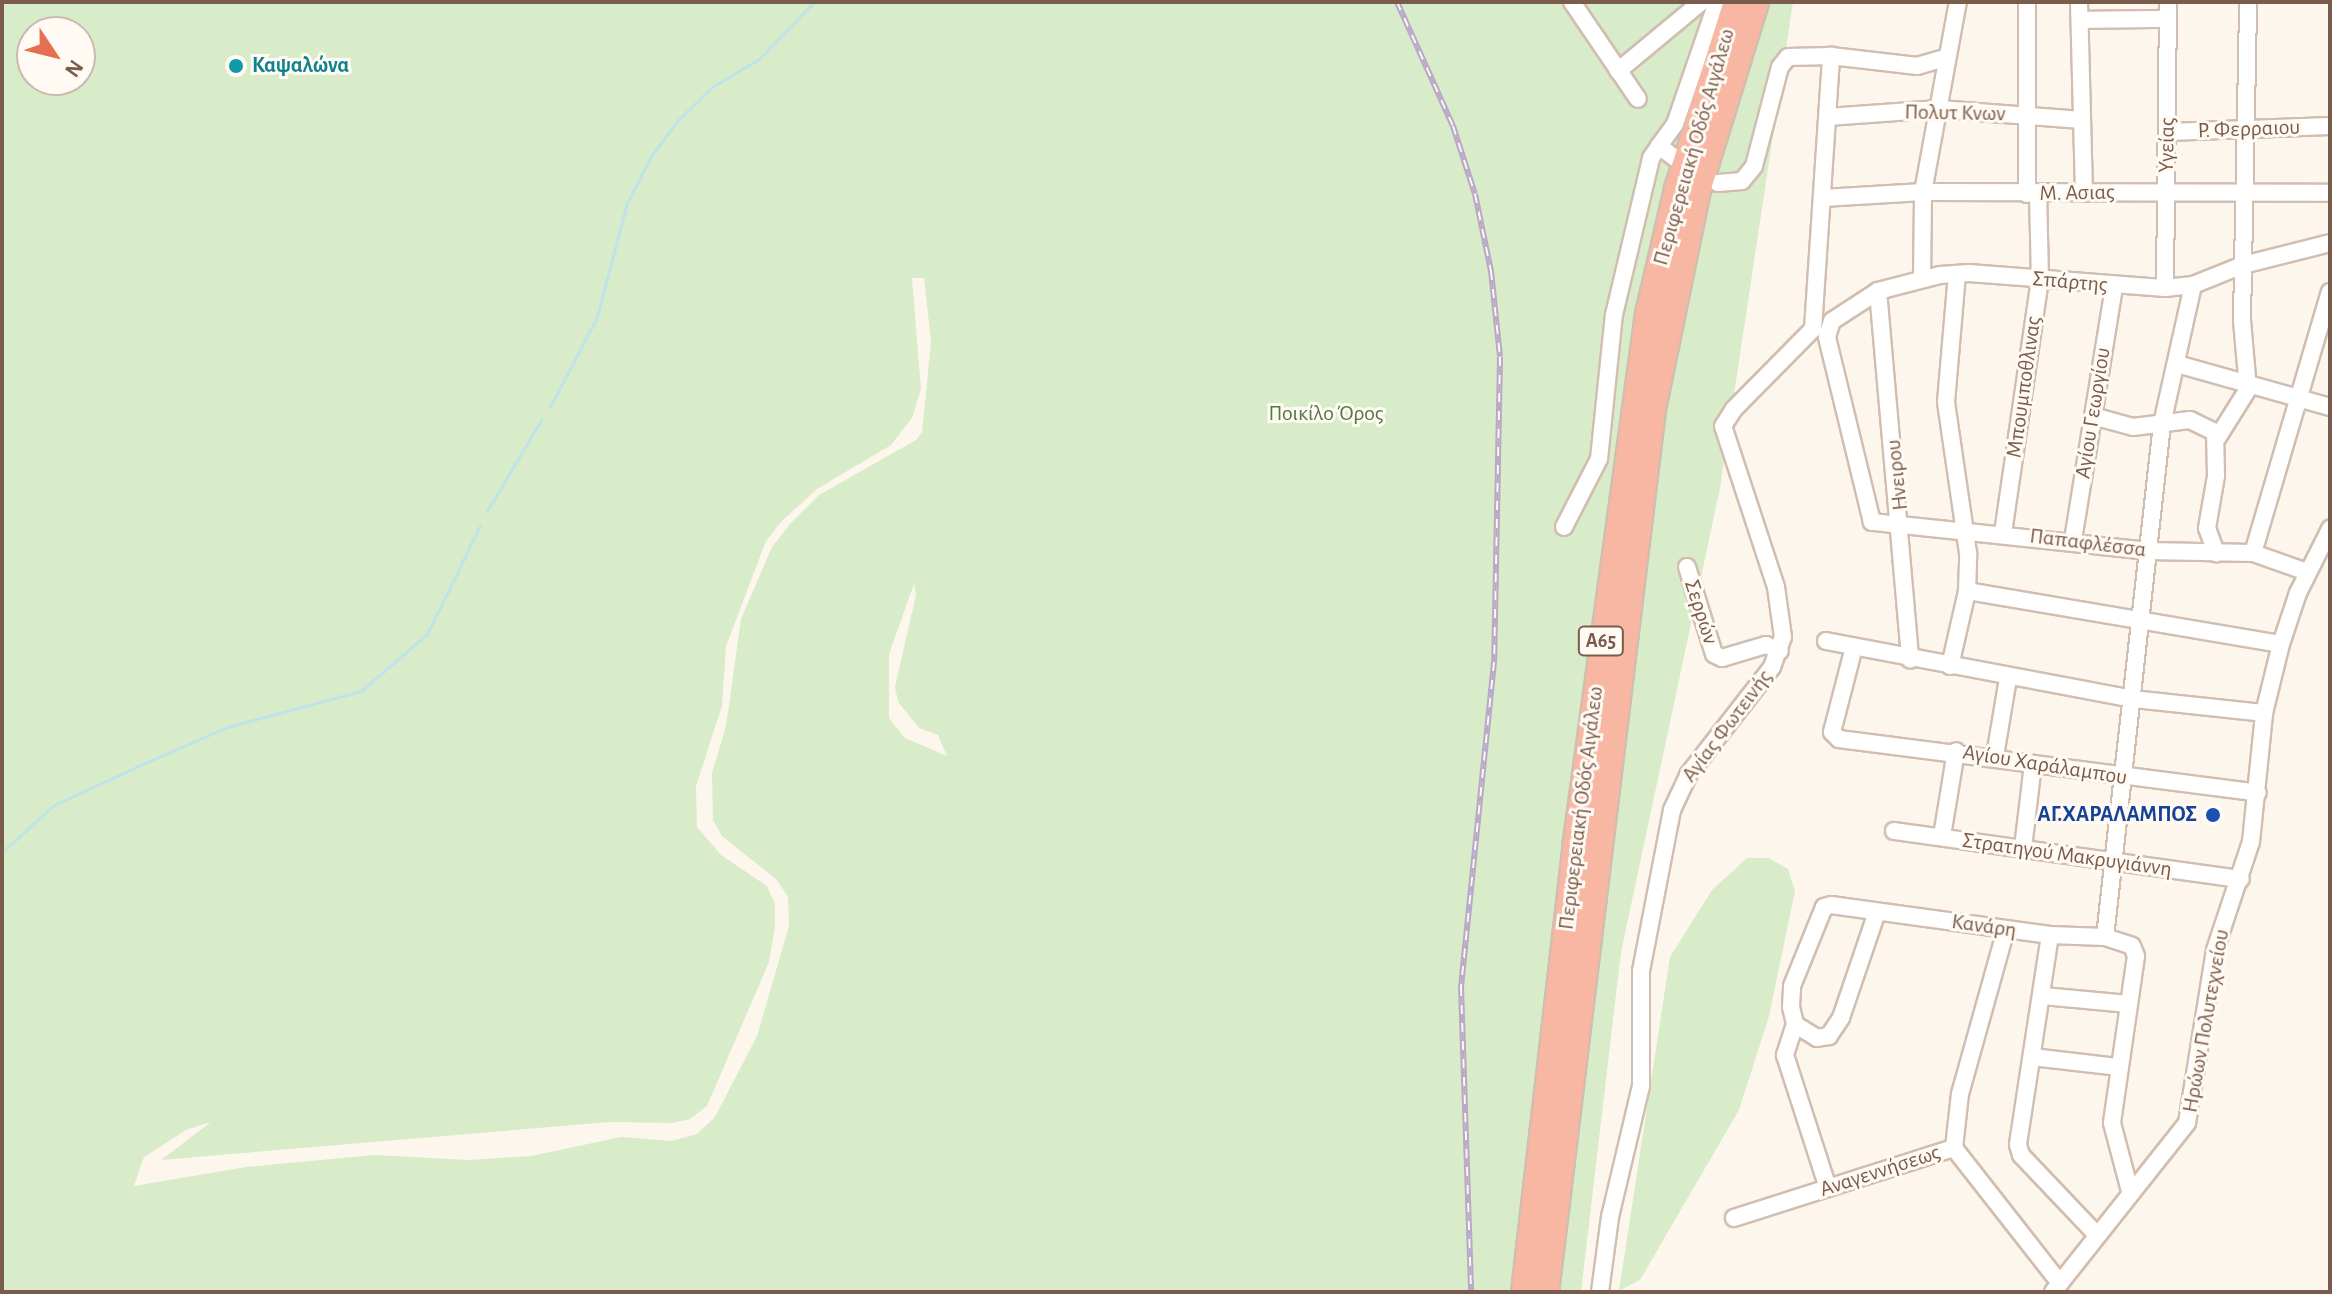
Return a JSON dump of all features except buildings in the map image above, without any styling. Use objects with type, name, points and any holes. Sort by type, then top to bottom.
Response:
[{"type":"highway","name":"Περιφερειακή Οδός Αιγάλεω","points":[[1524,1292],[1583,784],[1648,314],[1681,174],[1736,2]]},
{"type":"highway","name":"Περιφερειακή Οδός Αιγάλεω","points":[[1546,1292],[1653,409],[1693,207],[1756,2]]},
{"type":"street","points":[[1618,71],[1701,2]]},
{"type":"street","points":[[1564,527],[1599,459],[1614,315],[1647,170],[1675,124],[1717,2]]},
{"type":"street","points":[[1922,279],[1923,192],[1945,58],[1955,34],[1958,2]]},
{"type":"street","name":"Μπουμποθλινας","points":[[2003,533],[2040,280],[2026,114],[2027,2]]},
{"type":"street","points":[[2079,2],[2084,193]]},
{"type":"street","points":[[2216,553],[2207,514],[2218,437],[2245,399],[2243,265],[2248,2]]},
{"type":"street","points":[[1579,4],[1638,99]]},
{"type":"street","points":[[2080,20],[2168,10]]},
{"type":"street","name":"Υγείας","points":[[2165,288],[2168,10]]},
{"type":"street","points":[[1718,183],[1742,181],[1754,166],[1782,62],[1797,56],[1831,56],[1917,66],[1945,58]]},
{"type":"street","name":"Αγίας Φωτεινής","points":[[1600,1292],[1610,1217],[1641,1086],[1641,971],[1672,810],[1688,775],[1780,651],[1782,611],[1723,426],[1734,409],[1813,329],[1831,56]]},
{"type":"street","name":"Πολυτ Κνων","points":[[1828,117],[1939,109],[2082,120]]},
{"type":"street","name":"Ρ. Φερραιου","points":[[2168,132],[2330,126]]},
{"type":"street","points":[[1659,146],[1676,159]]},
{"type":"street","name":"Μ. Ασιας","points":[[1823,198],[1923,192],[2330,193]]},
{"type":"street","name":"Σπάρτης","points":[[1868,516],[1827,337],[1832,321],[1878,291],[1922,279],[1957,274],[2165,288],[2193,285],[2243,265],[2330,243]]},
{"type":"street","points":[[1950,666],[1967,591],[1965,529],[1946,402],[1957,274]]},
{"type":"street","points":[[2105,937],[2143,623],[2162,424],[2193,285]]},
{"type":"street","name":"Αγίου Γεωργίου","points":[[2073,540],[2114,286]]},
{"type":"street","name":"Ηνειρου","points":[[1878,291],[1902,525],[1910,660]]},
{"type":"street","points":[[2253,553],[2330,292]]},
{"type":"street","points":[[2177,364],[2330,407]]},
{"type":"street","points":[[2093,416],[2126,426],[2190,420],[2210,427],[2218,437]]},
{"type":"street","name":"Παπαφλέσσα","points":[[1868,516],[1878,525],[1965,529],[2149,551],[2253,553],[2307,572]]},
{"type":"street","name":"Ηρώων Πολυτεχνείου","points":[[2056,1288],[2130,1191],[2173,1147],[2187,1123],[2215,950],[2241,879],[2258,793],[2264,713],[2281,644],[2307,572],[2330,529]]},
{"type":"street","name":"Σερρών","points":[[1687,567],[1717,657],[1766,645],[1780,651]]},
{"type":"street","points":[[1967,591],[2281,644]]},
{"type":"street","points":[[1826,641],[1910,660],[2133,699],[2264,713]]},
{"type":"street","name":"Αγίου Χαράλαμπου","points":[[1854,647],[1834,737],[1995,756],[2122,778],[2258,793]]},
{"type":"street","points":[[1995,756],[2008,678]]},
{"type":"street","points":[[1942,836],[1956,751]]},
{"type":"street","points":[[2023,848],[2033,764]]},
{"type":"street","name":"Στρατηγού Μακρυγιάννη","points":[[1894,831],[2241,879]]},
{"type":"street","name":"Κανάρη","points":[[1795,1024],[1792,986],[1824,907],[2050,935],[2105,937],[2132,946],[2136,956],[2129,1004]]},
{"type":"street","points":[[1828,1188],[1785,1055],[1795,1024],[1817,1038],[1829,1036],[1841,1018],[1877,912]]},
{"type":"street","points":[[1954,1148],[1960,1094],[2006,929]]},
{"type":"street","points":[[2050,935],[2043,996],[2019,1135],[2021,1155],[2096,1234]]},
{"type":"street","points":[[2043,996],[2129,1004],[2112,1123],[2130,1191]]},
{"type":"street","points":[[2032,1057],[2119,1067]]},
{"type":"street","name":"Αναγεννήσεως","points":[[1734,1218],[1954,1148],[2056,1288]]},
{"type":"green space","name":"Ποικίλο Όρος","points":[[2,2],[1793,2],[1720,488],[1621,952],[1581,1292],[2,1292]],"holes":[[[912,278],[924,278],[931,342],[922,432],[916,440],[819,495],[789,525],[772,547],[741,619],[726,726],[712,773],[713,820],[722,836],[777,880],[788,897],[789,926],[757,1036],[715,1117],[697,1134],[671,1141],[621,1137],[531,1156],[468,1160],[374,1155],[246,1167],[134,1186],[144,1157],[186,1130],[211,1122],[161,1160],[609,1122],[672,1123],[690,1119],[707,1106],[769,962],[775,926],[775,904],[767,886],[721,855],[697,827],[696,786],[722,706],[726,646],[766,541],[781,522],[817,489],[891,445],[912,418],[921,389]],[[914,584],[916,595],[895,687],[898,702],[919,728],[938,735],[947,756],[905,738],[889,718],[889,654]]]},
{"type":"green space","points":[[1747,858],[1768,858],[1788,869],[1795,891],[1769,1016],[1739,1110],[1640,1280],[1619,1291],[1670,957],[1712,890]]},
{"type":"waterway","points":[[550,407],[597,317],[627,203],[651,156],[678,120],[712,87],[759,59],[814,2]]},
{"type":"waterway","points":[[487,511],[541,420]]},
{"type":"waterway","points":[[2,852],[54,805],[145,763],[227,727],[361,691],[427,634],[480,526]]},
{"type":"railway","points":[[1397,2],[1453,126],[1475,194],[1491,271],[1500,357],[1494,662],[1461,987],[1471,1292]]},
{"type":"place","name":"Καψαλώνα","points":[[236,66]]},
{"type":"place","name":"ΑΓ.ΧΑΡΑΛΑΜΠΟΣ","points":[[2213,815]]}]
